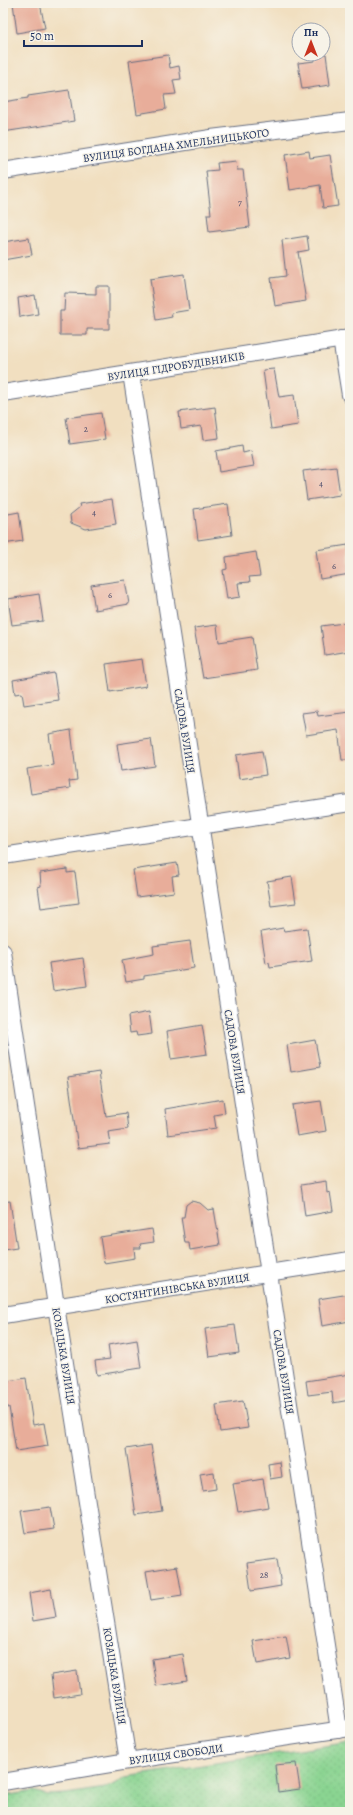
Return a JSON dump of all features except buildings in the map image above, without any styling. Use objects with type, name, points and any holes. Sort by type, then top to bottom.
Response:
[{"type":"street","name":"ВУЛИЦЯ БОГДАНА ХМЕЛЬНИЦЬКОГО","points":[[3,171],[212,138],[350,121]]},
{"type":"street","name":"ВУЛИЦЯ ГІДРОБУДІВНИКІВ","points":[[3,393],[346,339]]},
{"type":"street","points":[[346,339],[350,395]]},
{"type":"street","name":"САДОВА ВУЛИЦЯ","points":[[131,373],[269,1274],[344,1729]]},
{"type":"street","points":[[3,856],[350,803]]},
{"type":"street","name":"КОЗАЦЬКА ВУЛИЦЯ","points":[[3,952],[56,1306],[128,1761]]},
{"type":"street","name":"КОСТЯНТИНІВСЬКА ВУЛИЦЯ","points":[[3,1314],[269,1274],[350,1260]]},
{"type":"street","name":"ВУЛИЦЯ СВОБОДИ","points":[[3,1782],[128,1761],[344,1729]]},
{"type":"green space","points":[[350,1742],[350,1812],[3,1812],[3,1796],[34,1791],[47,1795],[66,1794],[105,1788],[126,1777]]}]
